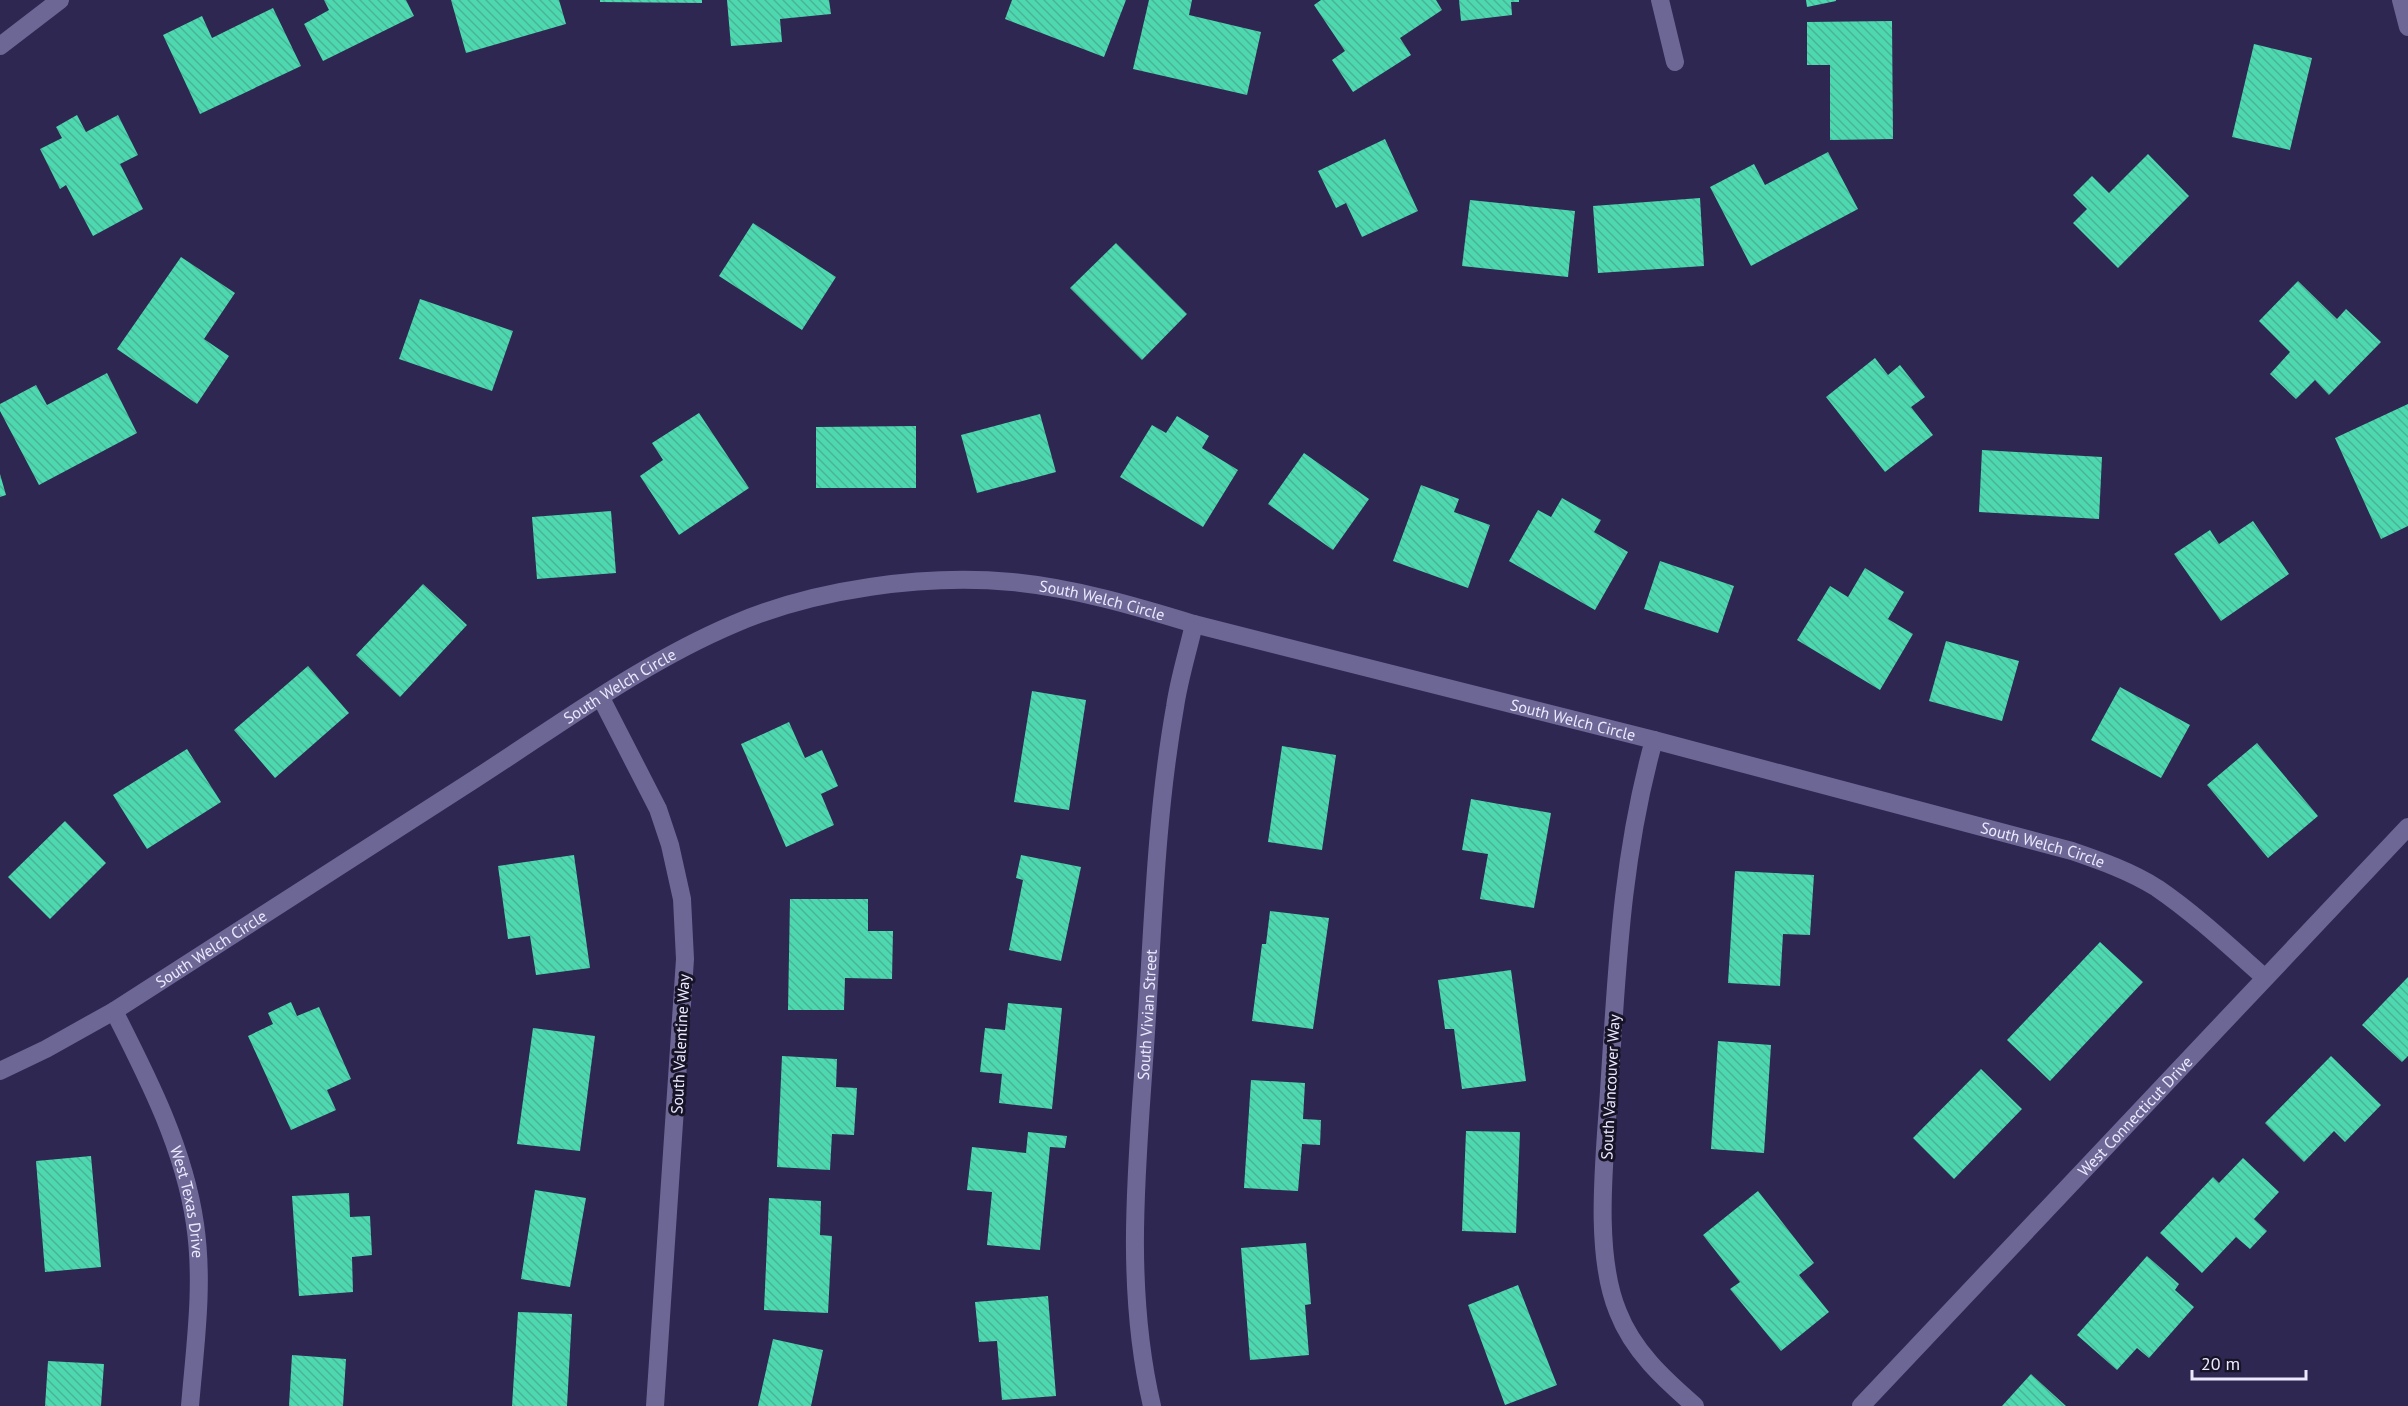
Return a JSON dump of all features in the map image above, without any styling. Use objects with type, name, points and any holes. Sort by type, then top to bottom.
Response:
[{"type":"street","points":[[0,46],[60,0]]},
{"type":"street","points":[[1660,0],[1675,62]]},
{"type":"street","points":[[2401,0],[2408,27]]},
{"type":"street","name":"South Welch Circle","points":[[0,1071],[46,1049],[114,1011],[663,660],[734,624],[800,603],[883,586],[929,581],[1012,582],[1121,602],[1194,624],[1654,740],[2027,838],[2102,862],[2155,887],[2187,910],[2264,977]]},
{"type":"street","name":"South Vivian Street","points":[[1152,1406],[1139,1340],[1135,1286],[1134,1215],[1160,817],[1175,705],[1194,624]]},
{"type":"street","name":"South Valentine Way","points":[[601,698],[658,809],[682,899],[684,971],[655,1406]]},
{"type":"street","name":"South Vancouver Way","points":[[1654,740],[1639,794],[1623,893],[1605,1154],[1604,1244],[1614,1301],[1630,1337],[1660,1375],[1695,1406]]},
{"type":"street","name":"West Connecticut Drive","points":[[1861,1406],[2408,827]]},
{"type":"street","name":"West Texas Drive","points":[[114,1011],[150,1083],[174,1142],[195,1224],[197,1326],[190,1406]]},
{"type":"building","points":[[324,0],[406,0],[414,16],[323,61],[304,24],[329,10]]},
{"type":"building","points":[[451,0],[559,0],[566,24],[466,53]]},
{"type":"building","points":[[600,0],[702,0],[702,3],[600,2]]},
{"type":"building","points":[[727,0],[829,0],[831,14],[780,19],[782,42],[731,46]]},
{"type":"building","points":[[1012,0],[1126,0],[1104,57],[1005,19]]},
{"type":"building","points":[[1149,0],[1192,0],[1189,15],[1261,32],[1247,95],[1133,69]]},
{"type":"building","points":[[1321,0],[1436,0],[1442,10],[1400,38],[1411,55],[1353,92],[1332,60],[1345,51],[1314,5]]},
{"type":"building","points":[[1459,0],[1519,0],[1519,2],[1511,2],[1512,15],[1461,21]]},
{"type":"building","points":[[1806,0],[1836,0],[1836,1],[1807,7]]},
{"type":"building","points":[[273,8],[301,66],[200,114],[163,35],[202,16],[212,38]]},
{"type":"building","points":[[1892,21],[1893,139],[1830,140],[1830,65],[1807,65],[1807,22]]},
{"type":"building","points":[[2254,44],[2312,58],[2290,150],[2232,137]]},
{"type":"building","points":[[77,115],[86,132],[118,115],[138,155],[120,164],[143,209],[93,236],[66,185],[60,189],[40,149],[62,138],[56,127]]},
{"type":"building","points":[[1385,139],[1418,211],[1362,237],[1346,203],[1336,208],[1318,171]]},
{"type":"building","points":[[1828,152],[1858,209],[1751,266],[1710,187],[1754,164],[1765,185]]},
{"type":"building","points":[[2148,154],[2189,196],[2118,268],[2073,223],[2087,209],[2073,195],[2092,176],[2109,193]]},
{"type":"building","points":[[1700,198],[1704,266],[1598,273],[1593,206]]},
{"type":"building","points":[[1470,200],[1575,211],[1568,277],[1462,266]]},
{"type":"building","points":[[753,223],[836,277],[802,330],[719,276]]},
{"type":"building","points":[[1116,243],[1187,314],[1142,360],[1070,288]]},
{"type":"building","points":[[181,257],[235,293],[204,339],[229,356],[197,404],[117,349]]},
{"type":"building","points":[[2298,281],[2337,319],[2346,309],[2381,342],[2329,395],[2315,380],[2296,399],[2270,374],[2290,352],[2259,321]]},
{"type":"building","points":[[420,299],[513,331],[492,391],[399,359]]},
{"type":"building","points":[[1875,358],[1888,375],[1900,365],[1925,397],[1911,407],[1933,435],[1885,472],[1826,397]]},
{"type":"building","points":[[107,373],[137,433],[39,485],[0,411],[0,404],[36,385],[47,405]]},
{"type":"building","points":[[2408,404],[2408,526],[2381,539],[2335,438]]},
{"type":"building","points":[[699,413],[749,488],[679,535],[640,476],[663,460],[652,443]]},
{"type":"building","points":[[1040,414],[1056,472],[977,493],[961,435]]},
{"type":"building","points":[[1177,416],[1209,436],[1202,448],[1238,470],[1203,527],[1120,477],[1152,425],[1166,433]]},
{"type":"building","points":[[916,426],[916,488],[816,488],[816,427]]},
{"type":"building","points":[[1982,450],[2102,457],[2099,519],[1979,512]]},
{"type":"building","points":[[1304,453],[1369,499],[1333,550],[1268,504]]},
{"type":"building","points":[[0,474],[6,495],[0,497]]},
{"type":"building","points":[[1421,485],[1459,499],[1454,512],[1490,525],[1468,588],[1393,561]]},
{"type":"building","points":[[1562,498],[1601,520],[1594,532],[1628,552],[1595,610],[1509,561],[1538,510],[1551,517]]},
{"type":"building","points":[[611,511],[616,573],[537,579],[532,517]]},
{"type":"building","points":[[2253,521],[2289,574],[2221,621],[2174,554],[2210,530],[2219,544]]},
{"type":"building","points":[[1660,561],[1734,586],[1718,633],[1644,609]]},
{"type":"building","points":[[1865,568],[1904,592],[1888,619],[1913,634],[1880,690],[1797,640],[1830,586],[1848,597]]},
{"type":"building","points":[[423,584],[467,625],[400,697],[356,655]]},
{"type":"building","points":[[1946,641],[2019,661],[2002,721],[1929,701]]},
{"type":"building","points":[[308,666],[349,713],[275,778],[234,730]]},
{"type":"building","points":[[2120,687],[2190,725],[2161,778],[2091,740]]},
{"type":"building","points":[[1032,691],[1086,700],[1069,810],[1014,802]]},
{"type":"building","points":[[789,722],[805,758],[822,750],[838,786],[821,794],[834,825],[786,847],[741,744]]},
{"type":"building","points":[[2257,743],[2318,816],[2268,858],[2207,785]]},
{"type":"building","points":[[1282,746],[1336,755],[1322,850],[1268,842]]},
{"type":"building","points":[[187,749],[221,802],[147,849],[113,795]]},
{"type":"building","points":[[1471,799],[1551,813],[1534,908],[1480,899],[1488,854],[1462,850]]},
{"type":"building","points":[[65,821],[106,863],[50,919],[8,877]]},
{"type":"building","points":[[574,855],[590,968],[536,975],[530,936],[508,939],[498,866]]},
{"type":"building","points":[[1021,855],[1081,867],[1061,961],[1009,950],[1023,880],[1016,878]]},
{"type":"building","points":[[1735,871],[1814,875],[1810,935],[1783,934],[1780,986],[1728,983]]},
{"type":"building","points":[[790,899],[868,899],[868,931],[893,931],[892,979],[845,978],[844,1010],[788,1010]]},
{"type":"building","points":[[1270,911],[1329,918],[1313,1029],[1252,1021],[1262,944],[1266,944]]},
{"type":"building","points":[[2100,942],[2143,982],[2050,1081],[2007,1040]]},
{"type":"building","points":[[1511,970],[1526,1081],[1462,1089],[1454,1029],[1445,1029],[1438,980]]},
{"type":"building","points":[[2408,977],[2408,1056],[2402,1062],[2362,1025]]},
{"type":"building","points":[[291,1002],[297,1016],[319,1007],[351,1079],[327,1090],[336,1110],[291,1130],[248,1036],[273,1024],[268,1013]]},
{"type":"building","points":[[1008,1003],[1062,1008],[1052,1109],[999,1103],[1002,1074],[980,1072],[985,1028],[1005,1030]]},
{"type":"building","points":[[533,1028],[595,1036],[580,1151],[517,1144]]},
{"type":"building","points":[[1718,1041],[1771,1045],[1764,1153],[1711,1149]]},
{"type":"building","points":[[782,1056],[837,1059],[836,1087],[857,1088],[854,1135],[832,1134],[830,1170],[777,1167]]},
{"type":"building","points":[[2331,1056],[2381,1105],[2345,1142],[2334,1131],[2304,1162],[2265,1123]]},
{"type":"building","points":[[1981,1069],[2022,1109],[1954,1179],[1913,1138]]},
{"type":"building","points":[[1251,1080],[1305,1083],[1303,1119],[1321,1120],[1320,1145],[1302,1144],[1298,1191],[1244,1188]]},
{"type":"building","points":[[1466,1131],[1520,1132],[1516,1233],[1462,1231]]},
{"type":"building","points":[[1028,1132],[1067,1136],[1065,1148],[1050,1147],[1040,1250],[987,1245],[992,1192],[967,1190],[972,1147],[1026,1153]]},
{"type":"building","points":[[91,1156],[101,1267],[45,1272],[36,1161]]},
{"type":"building","points":[[2243,1158],[2279,1192],[2254,1219],[2267,1231],[2250,1249],[2236,1237],[2202,1273],[2160,1233],[2213,1177],[2219,1183]]},
{"type":"building","points":[[535,1190],[586,1198],[570,1287],[521,1279]]},
{"type":"building","points":[[1758,1191],[1814,1263],[1799,1275],[1829,1312],[1781,1351],[1730,1289],[1740,1282],[1703,1235]]},
{"type":"building","points":[[349,1193],[350,1217],[370,1216],[372,1255],[352,1257],[353,1292],[299,1296],[292,1196]]},
{"type":"building","points":[[769,1198],[821,1201],[820,1235],[832,1236],[828,1313],[764,1310]]},
{"type":"building","points":[[1306,1243],[1311,1304],[1305,1305],[1309,1355],[1250,1360],[1241,1248]]},
{"type":"building","points":[[2147,1256],[2179,1284],[2175,1290],[2194,1307],[2149,1358],[2137,1348],[2117,1370],[2077,1335]]},
{"type":"building","points":[[1518,1285],[1557,1385],[1505,1405],[1468,1305]]},
{"type":"building","points":[[1048,1296],[1056,1396],[1002,1400],[997,1341],[979,1342],[975,1302]]},
{"type":"building","points":[[518,1312],[572,1314],[567,1406],[512,1406]]},
{"type":"building","points":[[773,1339],[823,1350],[811,1406],[758,1406]]},
{"type":"building","points":[[292,1355],[346,1359],[343,1406],[289,1406]]},
{"type":"building","points":[[48,1361],[104,1364],[101,1406],[45,1406]]},
{"type":"building","points":[[2031,1374],[2066,1406],[2002,1406]]}]
